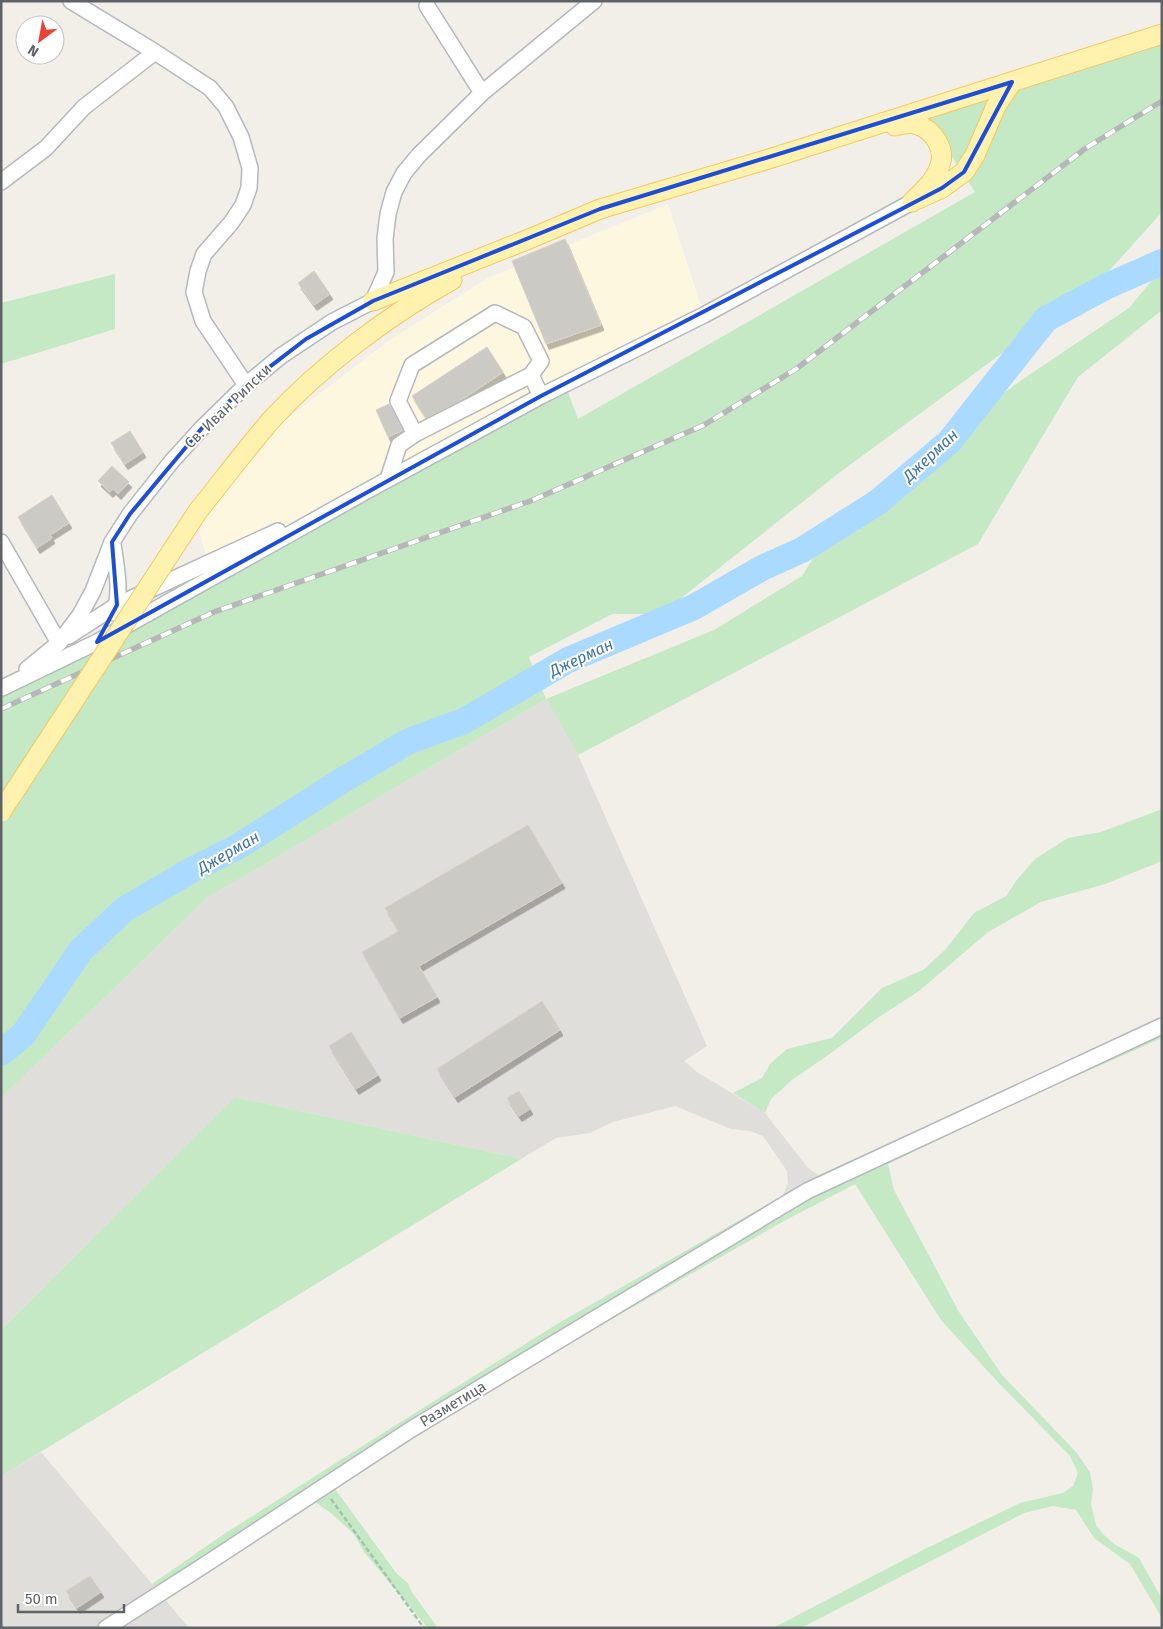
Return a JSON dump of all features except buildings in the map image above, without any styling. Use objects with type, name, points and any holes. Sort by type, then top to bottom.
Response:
[{"type":"main road","points":[[372,301],[529,239],[600,208],[772,158],[1162,34]]},
{"type":"main road","points":[[912,202],[942,188],[964,172],[974,155],[996,106],[1012,82]]},
{"type":"main road","points":[[772,158],[906,123],[917,124],[928,130],[937,140],[941,163],[927,186],[912,202]]},
{"type":"main road","points":[[1,812],[198,511],[273,418],[342,355],[423,296],[529,239]]},
{"type":"main road","points":[[370,334],[380,319],[381,312],[378,305],[372,301]]},
{"type":"street","points":[[71,1],[210,88],[226,107],[237,129],[250,168],[249,188],[243,205],[231,223],[204,254],[194,292],[203,321],[246,385]]},
{"type":"street","points":[[372,301],[386,272],[385,240],[388,214],[394,192],[419,155],[482,93],[594,1]]},
{"type":"street","points":[[427,6],[482,93]]},
{"type":"street","points":[[1,182],[46,148],[84,107],[155,52]]},
{"type":"street","points":[[2,689],[97,642],[388,479],[541,396],[704,315],[912,202]]},
{"type":"street","name":"Св. Иван Рилски","points":[[2,689],[59,643],[80,615],[93,591],[112,542],[130,514],[172,461],[202,428],[246,385],[281,356],[332,322],[372,301]]},
{"type":"street","points":[[388,479],[399,445],[415,434],[531,375],[541,361],[524,327],[495,312],[412,365],[398,400],[415,434]]},
{"type":"street","points":[[531,375],[541,396]]},
{"type":"street","points":[[1,542],[59,643],[117,606],[363,493]]},
{"type":"street","points":[[97,642],[110,624],[117,606],[116,563],[112,542]]},
{"type":"street","name":"Разметица","points":[[106,1628],[410,1430],[807,1191],[1162,1026]]},
{"type":"path","points":[[323,1487],[424,1628]]},
{"type":"highlighted area","points":[[1012,82],[964,172],[942,188],[541,396],[97,642],[117,605],[112,542],[130,514],[202,428],[246,385],[306,339],[373,301],[600,209]]},
{"type":"shaded area","points":[[668,204],[704,315],[363,493],[208,562],[195,517],[245,451],[391,339],[488,278]]},
{"type":"shaded area","points":[[546,699],[578,755],[707,1046],[684,1061],[697,1072],[765,1113],[808,1168],[819,1175],[782,1197],[788,1183],[787,1171],[763,1136],[750,1131],[731,1129],[675,1106],[613,1122],[590,1133],[556,1138],[521,1159],[235,1097],[1,1330],[1,1098],[207,898]]},
{"type":"shaded area","points":[[41,1452],[189,1628],[1,1628],[1,1476]]},
{"type":"green space","points":[[1162,39],[1162,212],[1074,310],[1005,351],[839,473],[661,614],[612,614],[529,657],[546,699],[207,898],[1,1098],[1,689],[565,384],[578,419],[975,192],[922,111]]},
{"type":"green space","points":[[1162,268],[1162,310],[1078,377],[978,544],[578,755],[546,699],[714,630],[802,576],[842,512],[1023,379],[1129,308]]},
{"type":"green space","points":[[115,274],[115,329],[1,364],[1,303]]},
{"type":"green space","points":[[1162,809],[1162,861],[1105,884],[1041,902],[988,932],[919,991],[879,1017],[792,1080],[771,1099],[765,1113],[733,1093],[762,1078],[770,1064],[787,1049],[832,1038],[882,988],[923,970],[945,950],[974,913],[1006,896],[1035,859],[1068,838],[1101,832]]},
{"type":"green space","points":[[1162,1019],[1162,1038],[1020,1101],[888,1164],[894,1190],[959,1312],[1002,1375],[1076,1452],[1090,1472],[1093,1489],[1091,1504],[1096,1525],[1114,1544],[1139,1558],[1162,1599],[1162,1618],[1130,1564],[1094,1538],[1076,1510],[1053,1506],[1024,1513],[801,1628],[773,1628],[923,1550],[1020,1503],[1063,1493],[1073,1486],[1078,1473],[1070,1456],[941,1320],[855,1184],[784,1221],[508,1378],[335,1489],[397,1574],[408,1583],[411,1591],[438,1628],[428,1628],[364,1552],[355,1535],[314,1501],[164,1598],[152,1584],[221,1536],[557,1324],[819,1175]]},
{"type":"green space","points":[[235,1097],[521,1159],[1,1476],[1,1330]]},
{"type":"waterway","name":"Джерман","points":[[1,1053],[23,1035],[81,950],[125,909],[190,871],[239,846],[343,780],[409,741],[464,721],[568,660],[694,607],[762,568],[802,550],[878,502],[949,442],[1046,319],[1105,287],[1162,262]]},
{"type":"railway","points":[[1,709],[214,612],[533,500],[704,425],[796,369],[1086,148],[1162,101]]}]
